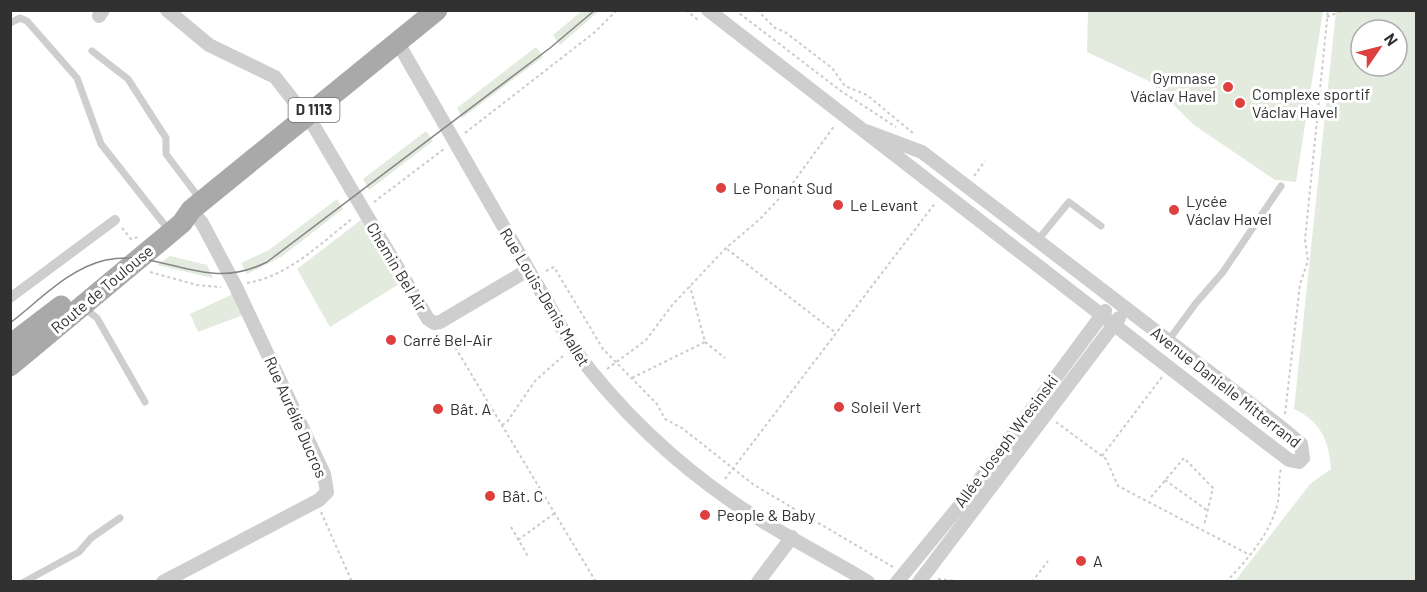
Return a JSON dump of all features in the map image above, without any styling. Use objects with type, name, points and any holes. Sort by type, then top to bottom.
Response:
[{"type":"main road","name":"Route de Toulouse","points":[[10,345],[74,304],[182,223],[197,205],[437,10]]},
{"type":"main road","name":"Route de Toulouse","points":[[10,366],[74,304],[164,224],[197,205]]},
{"type":"street","name":"Chemin Bel Air","points":[[167,10],[209,45],[275,77],[306,116],[428,320],[434,323],[440,322],[531,275]]},
{"type":"street","name":"Avenue Danielle Mitterrand","points":[[708,10],[866,131],[929,185],[1289,460],[1299,462],[1303,458],[1304,448],[1281,419],[1168,341],[922,152],[866,131]]},
{"type":"street","name":"Rue Louis-Denis Mallet","points":[[398,43],[574,349],[595,377],[675,456],[735,504],[868,582]]},
{"type":"street","name":"Rue Aurélie Ducros","points":[[163,582],[316,502],[327,492],[324,474],[235,285],[202,223],[197,205]]},
{"type":"street","points":[[10,298],[115,220]]},
{"type":"street","name":"Allée Joseph Wresinski","points":[[901,578],[1020,427],[1039,397],[1113,300]]},
{"type":"street","name":"Allée Joseph Wresinski","points":[[919,582],[1126,309]]},
{"type":"street","points":[[758,582],[792,537]]},
{"type":"lane","points":[[10,23],[20,18],[27,21],[77,78],[101,144],[164,224]]},
{"type":"lane","points":[[92,51],[128,79],[166,138],[166,154],[197,205]]},
{"type":"lane","points":[[1168,341],[1223,272],[1281,186]]},
{"type":"lane","points":[[1037,241],[1069,202],[1101,226]]},
{"type":"lane","points":[[74,304],[97,318],[145,402]]},
{"type":"lane","points":[[24,582],[80,552],[91,538],[120,518]]},
{"type":"path","points":[[145,270],[213,288],[263,280],[285,270],[454,142],[594,32],[617,10]]},
{"type":"path","points":[[735,10],[841,91],[907,135],[915,134],[867,95],[845,86],[832,68],[785,32],[775,28],[757,10]]},
{"type":"path","points":[[1281,419],[1287,411],[1300,284],[1308,261],[1305,240],[1328,10]]},
{"type":"path","points":[[1326,17],[1344,10]]},
{"type":"path","points":[[595,377],[646,340],[673,304],[726,248],[760,219],[790,187],[835,125]]},
{"type":"path","points":[[972,178],[985,161]]},
{"type":"path","points":[[716,489],[936,203],[923,193],[929,185]]},
{"type":"path","points":[[726,248],[836,333]]},
{"type":"path","points":[[531,275],[554,267],[603,349],[657,404],[665,419],[682,429],[754,485],[901,578]]},
{"type":"path","points":[[690,286],[705,342],[725,358]]},
{"type":"path","points":[[440,322],[596,582]]},
{"type":"path","points":[[632,378],[705,342]]},
{"type":"path","points":[[502,425],[507,422],[535,381],[574,349]]},
{"type":"path","points":[[1102,456],[1162,377]]},
{"type":"path","points":[[1047,414],[1106,459],[1118,486],[1251,556]]},
{"type":"path","points":[[1151,496],[1184,458],[1213,488],[1204,526]]},
{"type":"path","points":[[1226,582],[1251,556],[1278,501],[1281,467]]},
{"type":"path","points":[[1165,480],[1208,511]]},
{"type":"path","points":[[316,502],[352,582]]},
{"type":"path","points":[[518,540],[555,513]]},
{"type":"path","points":[[511,526],[529,558]]},
{"type":"path","points":[[1032,582],[1048,561]]},
{"type":"path","points":[[930,582],[936,579],[966,582]]},
{"type":"shaded area","points":[[582,11],[599,11],[560,45],[553,35]]},
{"type":"shaded area","name":"Complexe sportif Václav Havel","points":[[1088,11],[1323,11],[1296,182],[1275,180],[1194,125],[1149,81],[1087,52]]},
{"type":"shaded area","points":[[1336,11],[1416,11],[1416,581],[1235,581],[1310,484],[1331,469],[1326,441],[1322,433],[1303,414],[1294,409]]},
{"type":"shaded area","points":[[536,47],[543,57],[462,118],[457,108]]},
{"type":"shaded area","points":[[426,131],[433,141],[369,190],[363,179]]},
{"type":"shaded area","points":[[337,199],[343,209],[281,257],[247,274],[241,263],[269,250]]},
{"type":"shaded area","points":[[361,220],[399,284],[330,327],[297,269]]},
{"type":"shaded area","points":[[170,256],[207,265],[213,278],[157,265]]},
{"type":"shaded area","points":[[233,294],[243,315],[198,332],[190,314]]},
{"type":"tram line","points":[[10,323],[55,286],[79,270],[106,260],[127,258],[147,260],[224,274],[244,271],[267,262],[550,48],[595,10]]},
{"type":"place","name":"Gymnase Václav Havel","points":[[1228,87]]},
{"type":"place","name":"Complexe sportif Václav Havel","points":[[1240,103]]},
{"type":"place","name":"Le Ponant Sud","points":[[721,188]]},
{"type":"place","name":"Le Levant","points":[[838,205]]},
{"type":"place","name":"Lycée Václav Havel","points":[[1174,210]]},
{"type":"place","name":"Carré Bel-Air","points":[[391,340]]},
{"type":"place","name":"Soleil Vert","points":[[839,407]]},
{"type":"place","name":"Bât. A","points":[[438,409]]},
{"type":"place","name":"Bât. C","points":[[490,496]]},
{"type":"place","name":"People & Baby","points":[[705,515]]},
{"type":"place","name":"A","points":[[1081,561]]}]
